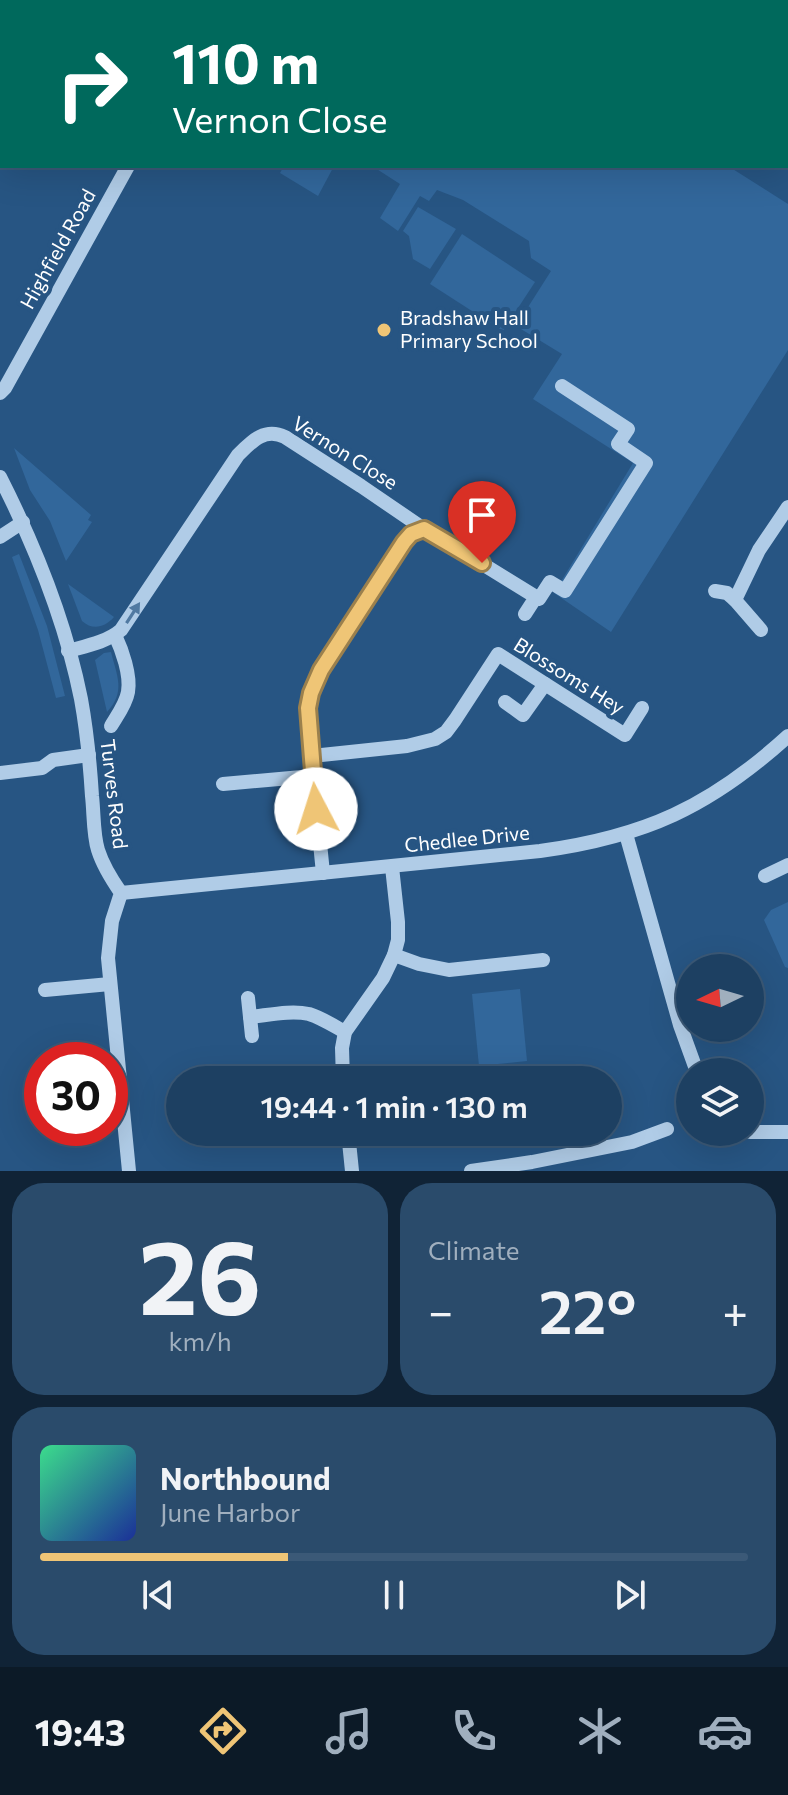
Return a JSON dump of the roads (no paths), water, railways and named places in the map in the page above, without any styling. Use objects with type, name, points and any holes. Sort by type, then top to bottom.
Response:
[{"type":"street","name":"Highfield Road","points":[[0,393],[127,168]]},
{"type":"street","points":[[525,614],[541,600],[550,582],[565,591],[646,463],[618,444],[628,429],[562,386]]},
{"type":"street","name":"Vernon Close","points":[[115,635],[126,624],[238,455],[258,437],[268,433],[285,437],[424,529],[541,600]]},
{"type":"street","name":"Turves Road","points":[[0,477],[23,522],[68,651],[80,696],[89,755],[97,849],[121,893]]},
{"type":"street","points":[[735,600],[759,550],[788,507]]},
{"type":"street","points":[[0,537],[23,522]]},
{"type":"street","points":[[323,873],[308,708],[311,693],[321,670],[404,542],[411,534],[424,529]]},
{"type":"street","points":[[715,591],[727,593],[761,630]]},
{"type":"street","points":[[68,651],[115,635],[129,690],[111,726]]},
{"type":"street","name":"Blossoms Hey","points":[[312,756],[397,747],[435,739],[446,732],[455,720],[498,654],[625,735],[642,708]]},
{"type":"street","points":[[505,702],[523,715],[545,684]]},
{"type":"street","name":"Chedlee Drive","points":[[121,893],[580,845],[663,821],[717,792],[754,766],[788,736]]},
{"type":"street","points":[[0,773],[42,768],[53,760],[89,755]]},
{"type":"street","points":[[223,784],[313,776]]},
{"type":"street","points":[[626,834],[692,1058]]},
{"type":"street","points":[[765,876],[788,865]]},
{"type":"street","points":[[343,1066],[345,1032],[383,978],[398,940],[392,867]]},
{"type":"street","points":[[121,893],[108,943],[129,1171]]},
{"type":"street","points":[[394,955],[449,970],[543,960]]},
{"type":"street","points":[[45,990],[110,984]]},
{"type":"street","points":[[248,998],[252,1036]]},
{"type":"street","points":[[250,1017],[306,1013],[345,1032]]},
{"type":"street","points":[[471,1171],[632,1142],[667,1129]]},
{"type":"street","points":[[764,1132],[788,1132]]},
{"type":"street","points":[[349,1146],[352,1171]]},
{"type":"place","name":"Bradshaw Hall Primary School","points":[[384,330]]}]
